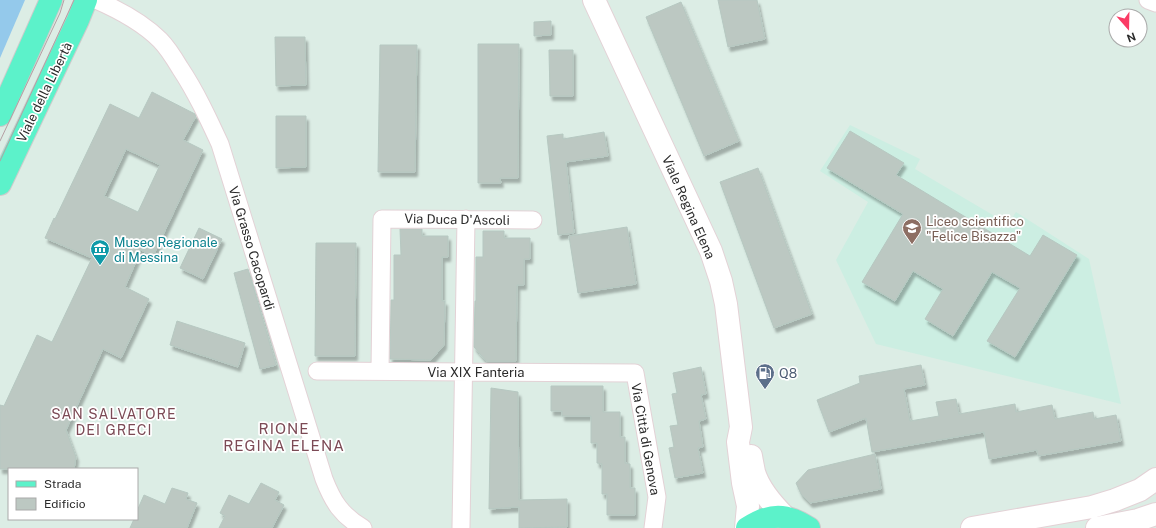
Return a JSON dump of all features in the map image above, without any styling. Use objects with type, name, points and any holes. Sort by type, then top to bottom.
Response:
[{"type":"main road","points":[[0,115],[51,0]]},
{"type":"main road","name":"Viale della Libertà","points":[[0,184],[78,20],[86,0]]},
{"type":"main road","name":"Viale Regina Elena","points":[[594,0],[711,251],[721,281],[726,304],[741,427]]},
{"type":"main road","points":[[741,427],[748,441],[754,473],[773,504],[785,517]]},
{"type":"main road","points":[[741,427],[738,442],[743,483],[748,506],[747,528]]},
{"type":"main road","points":[[972,528],[1092,507],[1140,490],[1155,480]]},
{"type":"main road","points":[[1097,528],[1138,520],[1156,514]]},
{"type":"main road","points":[[747,528],[758,521],[771,517],[785,517],[798,521],[809,528]]},
{"type":"street","name":"Via Grasso Cacopardi","points":[[96,0],[132,18],[162,42],[174,58],[198,97],[220,144],[330,496],[345,516],[363,528]]},
{"type":"street","points":[[1148,0],[1156,3]]},
{"type":"street","name":"Via Duca D'Ascoli","points":[[380,372],[382,219],[533,220]]},
{"type":"street","points":[[461,528],[466,219]]},
{"type":"street","name":"Via XIX Fanteria","points":[[317,371],[635,373]]},
{"type":"street","name":"Via Città di Genova","points":[[635,373],[657,497],[653,528]]},
{"type":"shaded area","points":[[0,0],[25,0],[0,58]]},
{"type":"shaded area","points":[[850,125],[920,159],[915,169],[1008,224],[1016,212],[1089,259],[1121,404],[876,344],[836,260],[868,202],[820,171]]},
{"type":"building","points":[[718,0],[757,0],[765,39],[728,47]]},
{"type":"building","points":[[681,2],[739,141],[704,156],[646,17]]},
{"type":"building","points":[[551,21],[551,35],[534,36],[534,22]]},
{"type":"building","points":[[275,37],[305,37],[306,85],[276,86]]},
{"type":"building","points":[[478,44],[519,44],[518,178],[500,178],[501,183],[478,183]]},
{"type":"building","points":[[380,45],[417,45],[415,172],[378,172]]},
{"type":"building","points":[[549,50],[573,50],[573,96],[550,96]]},
{"type":"building","points":[[152,92],[195,114],[196,116],[183,140],[203,150],[153,256],[141,250],[125,287],[149,299],[121,358],[103,349],[66,430],[76,457],[74,468],[0,469],[0,405],[4,406],[37,335],[52,342],[92,258],[45,238],[110,104],[139,118]],"holes":[[[126,149],[160,165],[138,212],[104,196]]]},
{"type":"building","points":[[276,116],[306,116],[306,167],[276,168]]},
{"type":"building","points":[[850,131],[904,163],[896,175],[1030,256],[1043,235],[1077,255],[1015,357],[987,341],[1020,288],[992,272],[953,336],[925,319],[943,289],[913,271],[895,301],[862,282],[903,214],[827,168]]},
{"type":"building","points":[[604,132],[608,156],[566,162],[574,233],[558,235],[547,136],[563,134],[563,139]]},
{"type":"building","points":[[758,168],[812,314],[774,328],[720,182]]},
{"type":"building","points":[[627,227],[636,284],[578,293],[569,236]]},
{"type":"building","points":[[199,228],[222,239],[203,279],[180,268]]},
{"type":"building","points":[[400,229],[422,229],[422,236],[448,236],[448,257],[442,257],[442,301],[445,301],[444,345],[431,360],[390,359],[391,300],[394,300],[394,255],[401,255]]},
{"type":"building","points":[[483,231],[504,231],[504,238],[530,238],[530,259],[524,259],[524,285],[517,285],[516,361],[486,361],[474,347],[476,257],[483,257]]},
{"type":"building","points":[[316,243],[356,243],[355,356],[315,356]]},
{"type":"building","points":[[248,269],[276,365],[260,369],[234,273]]},
{"type":"building","points":[[177,321],[245,343],[238,367],[170,345]]},
{"type":"building","points":[[921,365],[925,385],[904,389],[910,421],[939,416],[936,402],[956,399],[959,414],[1015,404],[1016,412],[1052,405],[1055,419],[1093,412],[1094,419],[1116,415],[1121,441],[1038,456],[1037,450],[989,459],[984,432],[872,452],[866,418],[829,432],[817,400],[860,383],[859,376]]},
{"type":"building","points":[[701,367],[706,394],[701,395],[706,419],[699,421],[703,447],[698,448],[703,473],[675,478],[669,448],[674,447],[670,426],[678,425],[672,394],[677,393],[673,373]]},
{"type":"building","points":[[551,386],[603,386],[603,412],[620,412],[620,437],[625,437],[625,463],[630,464],[630,488],[635,488],[635,515],[607,515],[607,494],[602,494],[602,464],[597,463],[597,443],[591,443],[591,416],[562,416],[562,411],[551,411]]},
{"type":"building","points":[[491,388],[518,392],[519,500],[567,499],[567,527],[519,528],[519,507],[489,509]]},
{"type":"building","points":[[875,454],[881,489],[810,503],[801,494],[796,483],[808,470]]},
{"type":"building","points":[[261,483],[279,492],[275,500],[284,505],[272,528],[219,528],[225,516],[220,513],[229,495],[249,504]]},
{"type":"building","points":[[172,488],[188,493],[186,499],[197,503],[187,528],[130,528],[134,520],[138,520],[138,509],[144,495],[165,504]]},
{"type":"tram line","points":[[0,141],[60,13],[64,0]]},
{"type":"tram line","points":[[0,161],[74,0]]},
{"type":"place","name":"Liceo scientifico \"Felice Bisazza\"","points":[[912,245]]},
{"type":"place","name":"Museo Regionale di Messina","points":[[100,266]]},
{"type":"place","name":"Q8","points":[[765,390]]},
{"type":"district","name":"SAN SALVATORE DEI GRECI","points":[[114,422]]},
{"type":"district","name":"RIONE REGINA ELENA","points":[[284,438]]}]
